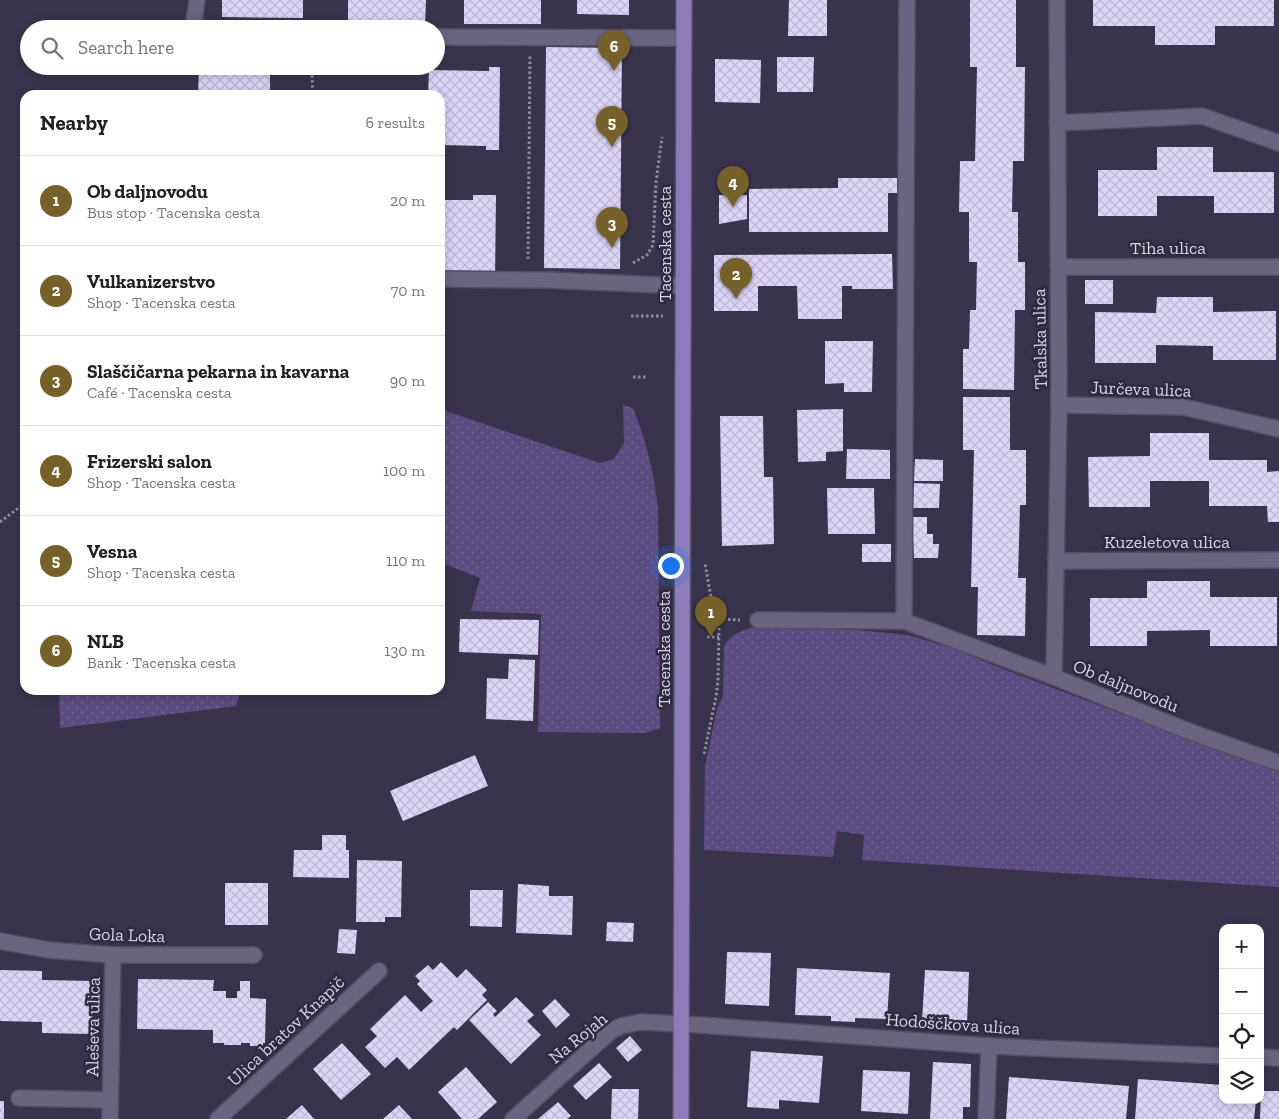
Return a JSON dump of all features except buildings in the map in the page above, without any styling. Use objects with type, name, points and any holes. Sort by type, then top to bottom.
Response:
[{"type":"main road","name":"Tacenska cesta","points":[[681,1119],[684,0]]},
{"type":"street","points":[[194,20],[197,0]]},
{"type":"street","points":[[758,620],[904,621],[907,0]]},
{"type":"street","name":"Tkalska ulica","points":[[1054,677],[1059,405],[1058,0]]},
{"type":"street","points":[[445,38],[684,38]]},
{"type":"street","points":[[1057,123],[1202,116],[1279,143]]},
{"type":"street","name":"Tiha ulica","points":[[1058,267],[1279,267]]},
{"type":"street","points":[[445,279],[683,286]]},
{"type":"street","name":"Jurčeva ulica","points":[[1059,405],[1183,407],[1279,429]]},
{"type":"street","name":"Kuzeletova ulica","points":[[1056,561],[1279,560]]},
{"type":"street","name":"Ob daljnovodu","points":[[904,621],[1054,677],[1188,731],[1279,763]]},
{"type":"street","name":"Gola Loka","points":[[0,941],[49,950],[113,955],[254,955]]},
{"type":"street","name":"Aleševa ulica","points":[[110,1119],[113,955]]},
{"type":"street","name":"Ulica bratov Knapič","points":[[218,1119],[378,971]]},
{"type":"street","name":"Na Rojah","points":[[513,1119],[611,1031],[621,1026],[641,1022],[682,1024]]},
{"type":"street","name":"Hodoščkova ulica","points":[[682,1024],[989,1046],[1219,1056]]},
{"type":"street","points":[[986,1119],[989,1046]]},
{"type":"street","points":[[1264,1058],[1279,1058]]},
{"type":"street","name":"Aleševa ulica","points":[[20,1098],[110,1100]]},
{"type":"path","points":[[528,280],[530,38]]},
{"type":"path","points":[[312,75],[313,90]]},
{"type":"path","name":"Tacenska cesta","points":[[630,268],[632,263],[647,255],[653,246],[656,182],[662,136]]},
{"type":"path","points":[[633,377],[646,377]]},
{"type":"path","points":[[0,522],[20,507]]},
{"type":"path","points":[[707,637],[719,637]]},
{"type":"shaded area","points":[[623,405],[633,408],[642,433],[652,468],[658,507],[660,728],[645,733],[538,732],[541,614],[471,611],[480,578],[445,564],[445,411],[600,463],[614,459],[624,443]]},
{"type":"shaded area","points":[[758,626],[857,630],[908,635],[958,650],[995,666],[1175,734],[1279,771],[1279,887],[862,860],[864,835],[837,831],[833,857],[704,850],[705,766],[717,709],[723,696],[724,647],[734,635]]},
{"type":"shaded area","points":[[59,695],[239,695],[236,706],[60,728]]},
{"type":"place","name":"NLB","points":[[614,71]]},
{"type":"place","name":"Vesna","points":[[612,147]]},
{"type":"place","name":"Frizerski salon","points":[[733,207]]},
{"type":"place","name":"Slaščičarna pekarna in kavarna","points":[[612,248]]},
{"type":"place","name":"Vulkanizerstvo","points":[[736,299]]},
{"type":"place","name":"Ob daljnovodu","points":[[711,637]]}]
